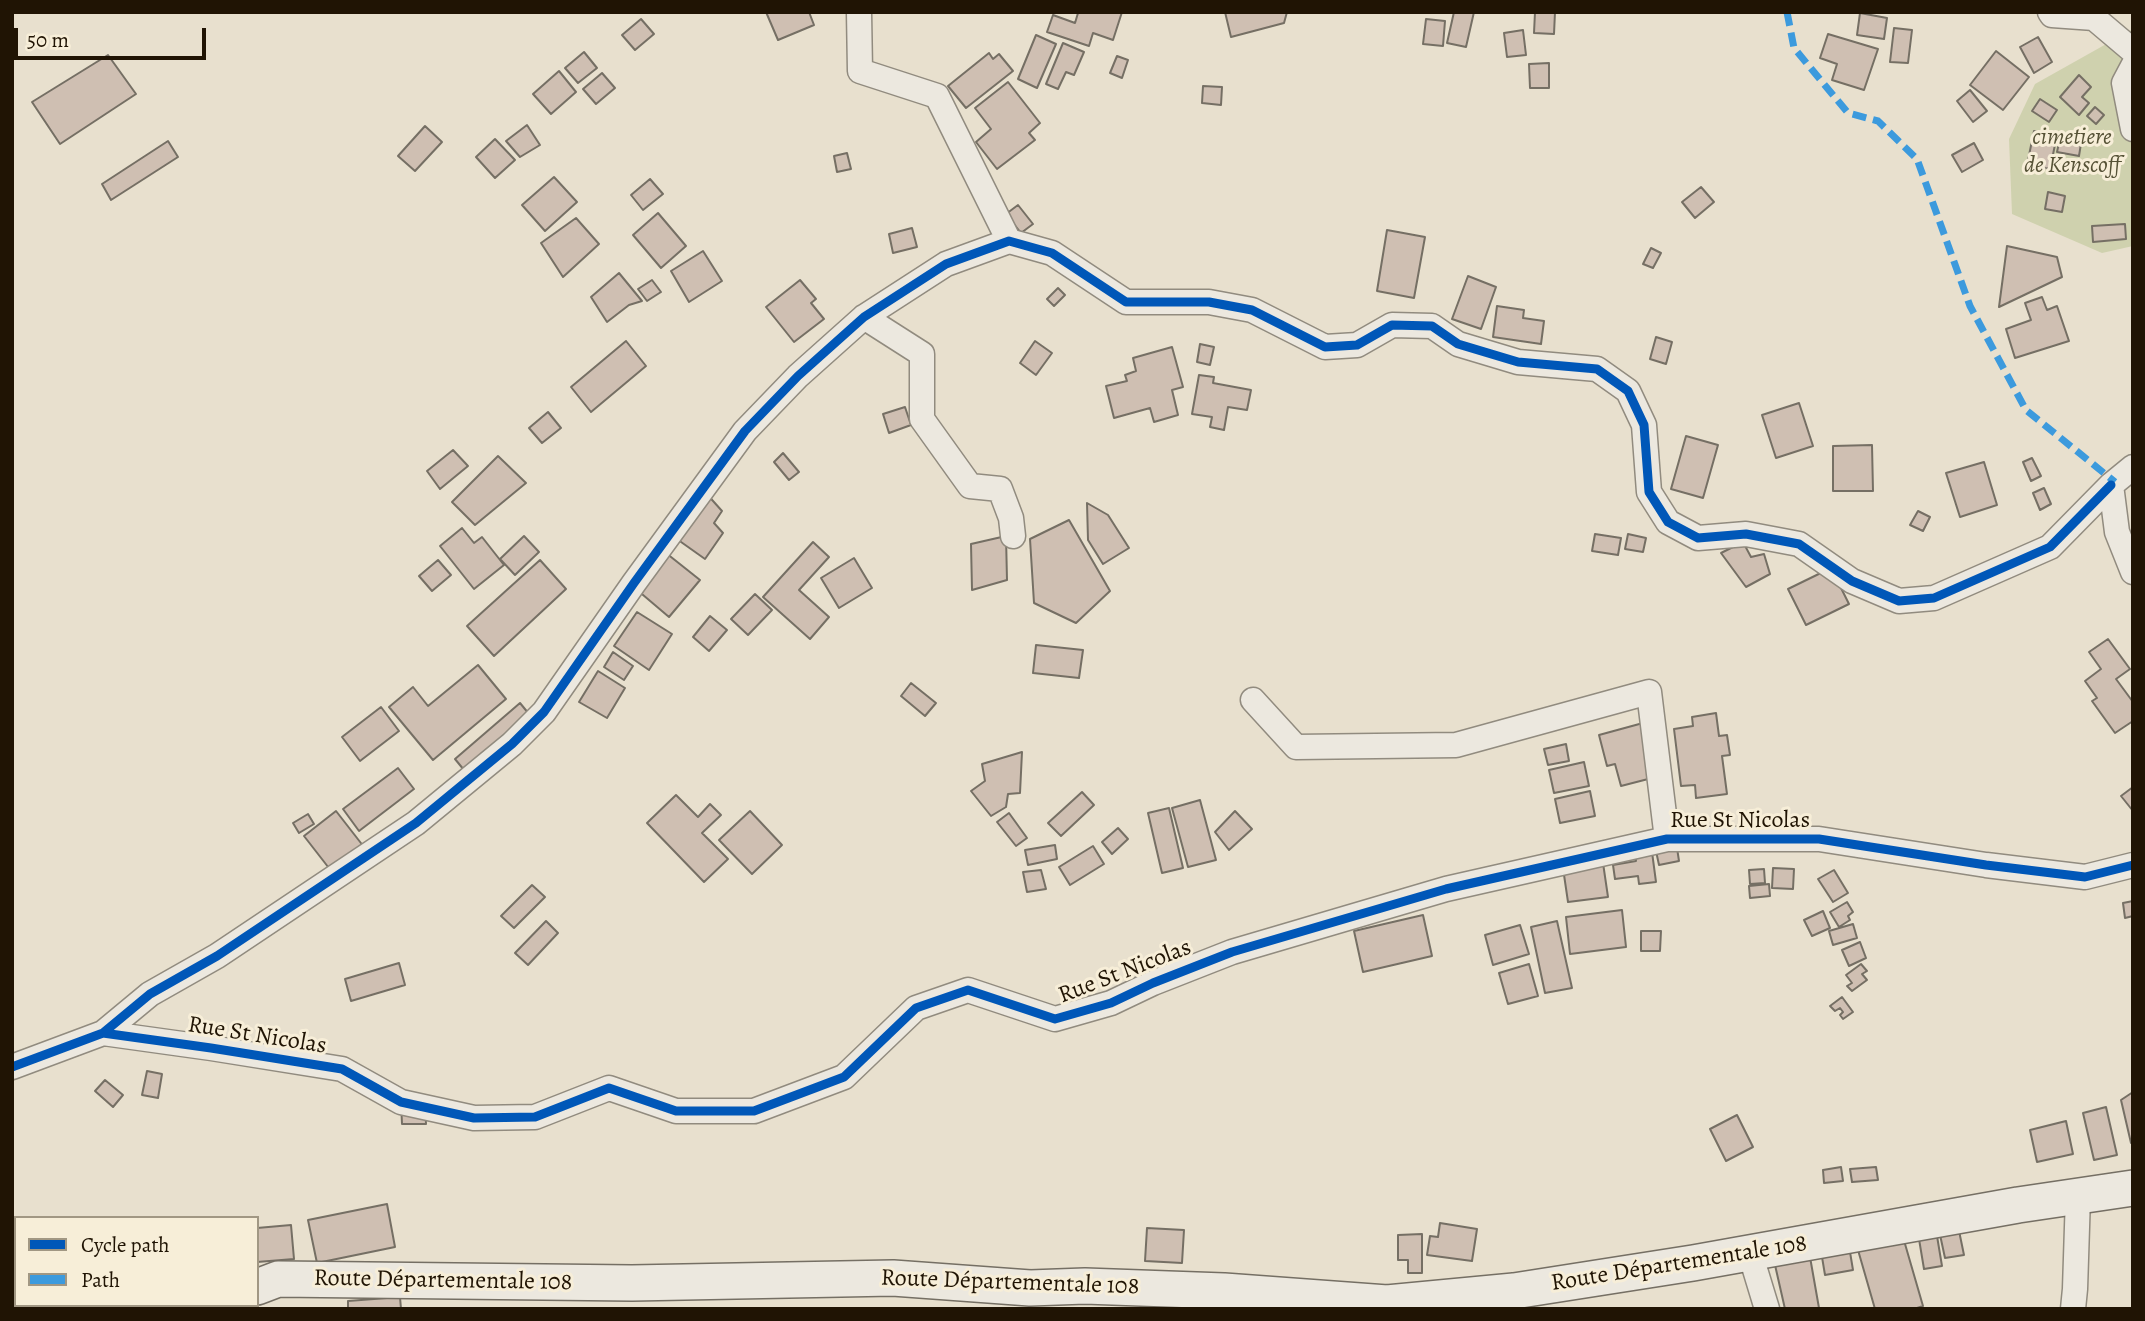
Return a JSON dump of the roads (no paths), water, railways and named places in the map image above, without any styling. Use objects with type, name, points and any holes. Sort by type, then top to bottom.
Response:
[{"type":"main road","name":"Route Départementale 108","points":[[259,1286],[278,1279],[632,1283],[893,1278],[1030,1288],[1085,1286],[1224,1291],[1387,1303],[1514,1291],[1750,1253],[2018,1205],[2133,1188]]},
{"type":"street","points":[[859,12],[860,71],[937,96],[1009,241]]},
{"type":"street","points":[[2050,12],[2052,15],[2094,18],[2133,51]]},
{"type":"street","points":[[2133,66],[2124,83],[2133,129]]},
{"type":"street","points":[[103,1033],[150,995],[217,956],[416,823],[512,744],[544,712],[744,431],[798,376],[863,317],[946,264],[1009,241],[1052,253],[1126,302],[1209,302],[1252,310],[1325,347],[1357,345],[1392,324],[1432,326],[1458,344],[1518,362],[1597,369],[1628,391],[1644,425],[1649,492],[1668,522],[1698,538],[1746,534],[1798,544],[1852,581],[1899,601],[1934,598],[2050,547],[2133,467]]},
{"type":"street","points":[[863,317],[922,354],[922,419],[970,486],[1000,489],[1011,518],[1013,536]]},
{"type":"street","points":[[2112,485],[2117,533],[2133,572]]},
{"type":"street","points":[[1253,700],[1296,747],[1456,745],[1649,692],[1667,839]]},
{"type":"street","name":"Rue St Nicolas","points":[[12,1068],[103,1033],[342,1069],[401,1102],[474,1118],[535,1117],[609,1088],[676,1111],[754,1111],[844,1077],[916,1008],[968,990],[1055,1019],[1111,1003],[1232,952],[1446,888],[1667,839],[1819,839],[1986,865],[2085,877],[2133,864]]},
{"type":"street","points":[[2073,1309],[2078,1196]]},
{"type":"street","points":[[1750,1253],[1767,1309]]},
{"type":"park label","name":"cimetiere de Kenscoff","points":[[2072,152]]}]
